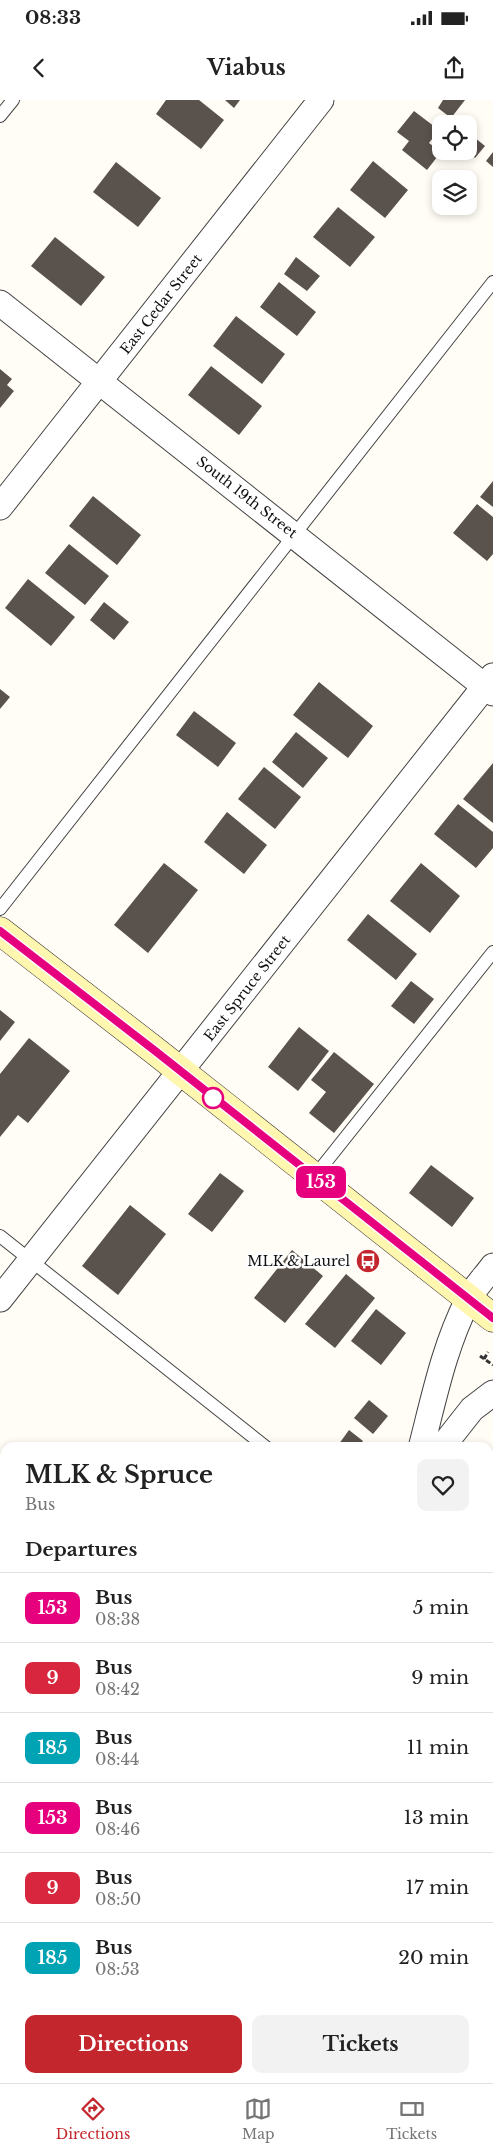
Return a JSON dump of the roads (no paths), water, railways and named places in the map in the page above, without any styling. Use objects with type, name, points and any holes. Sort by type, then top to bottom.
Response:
[{"type":"street","name":"East Cedar Street","points":[[0,507],[321,100]]},
{"type":"street","name":"South 19th Street","points":[[0,303],[294,535],[490,685]]},
{"type":"street","name":"East Spruce Street","points":[[0,1300],[490,685]]},
{"type":"street","points":[[0,931],[493,1318]]},
{"type":"street","points":[[422,1442],[442,1364],[468,1299],[493,1266]]},
{"type":"street","points":[[446,1442],[472,1409],[493,1393]]},
{"type":"lane","points":[[0,116],[13,100]]},
{"type":"lane","points":[[0,909],[493,282]]},
{"type":"lane","points":[[314,1177],[493,952]]},
{"type":"lane","points":[[0,1236],[259,1442]]},
{"type":"place","name":"MLK & Laurel","points":[[368,1261]]}]
